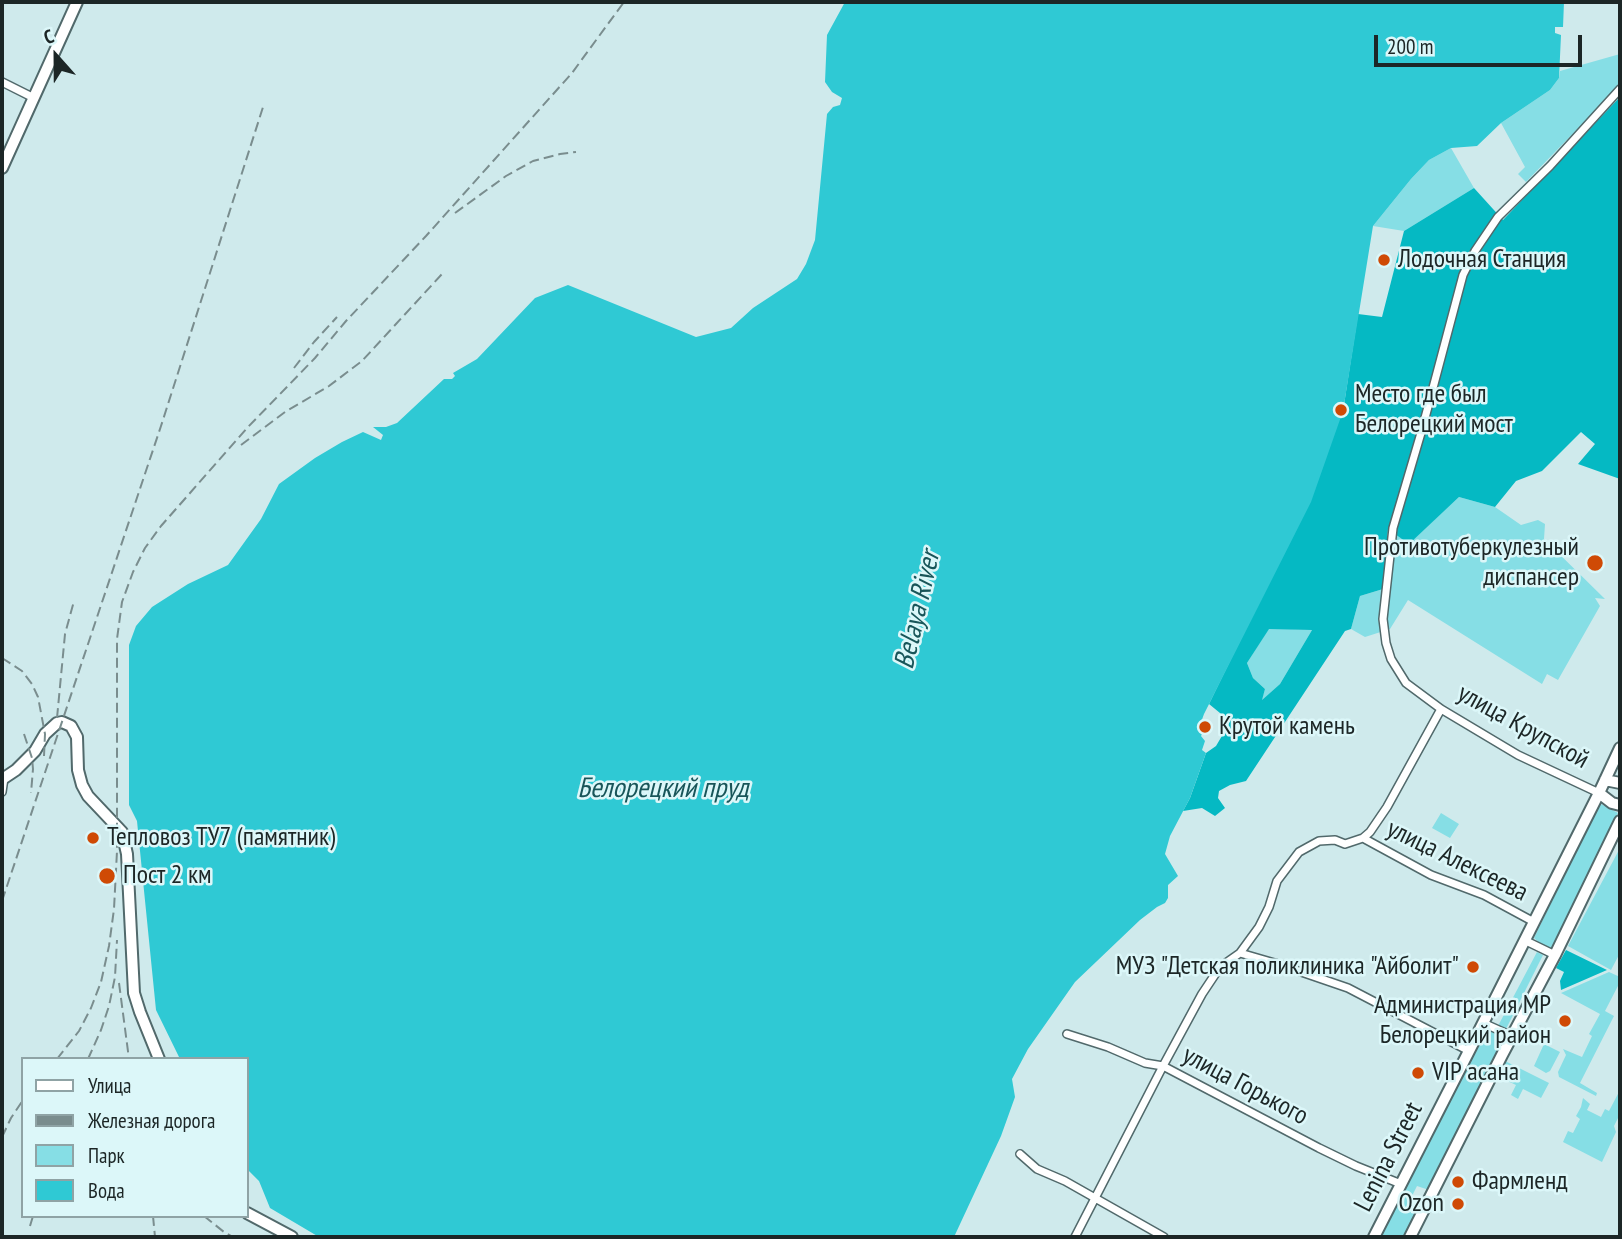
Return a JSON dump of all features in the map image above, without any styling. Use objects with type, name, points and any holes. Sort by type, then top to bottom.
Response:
[{"type":"main road","points":[[2,168],[77,2]]},
{"type":"main road","points":[[3,778],[31,755],[45,734],[57,723],[71,726],[77,737],[78,770],[82,785],[88,796],[122,832],[127,854],[134,993],[158,1057]]},
{"type":"main road","name":"Lenina Street","points":[[1374,1237],[1620,748]]},
{"type":"main road","points":[[1605,780],[1620,783]]},
{"type":"main road","name":"улица Крупской","points":[[1599,793],[1612,803],[1620,805]]},
{"type":"main road","points":[[1410,1237],[1555,955],[1620,821]]},
{"type":"main road","points":[[248,1214],[292,1237]]},
{"type":"street","points":[[2,82],[34,98]]},
{"type":"street","name":"улица Крупской","points":[[1599,793],[1518,755],[1441,709],[1406,683],[1391,659],[1383,619],[1393,528],[1463,275],[1475,251],[1498,217],[1550,166],[1620,89]]},
{"type":"street","name":"улица Алексеева","points":[[1240,953],[1259,927],[1277,881],[1299,852],[1319,841],[1335,840],[1345,844],[1363,838],[1370,832],[1441,709]]},
{"type":"street","points":[[2,792],[3,778]]},
{"type":"street","name":"улица Алексеева","points":[[1363,838],[1431,874],[1490,898],[1534,922]]},
{"type":"street","points":[[1524,940],[1555,955]]},
{"type":"street","points":[[1075,1237],[1202,994],[1220,967],[1240,953],[1348,988],[1469,1051]]},
{"type":"street","points":[[1483,1023],[1512,1036]]},
{"type":"street","name":"улица Горького","points":[[1067,1034],[1145,1063],[1163,1066],[1319,1148],[1401,1184]]},
{"type":"street","points":[[1020,1154],[1037,1169],[1065,1181],[1164,1237]]},
{"type":"green space","points":[[1620,54],[1620,85],[1526,182],[1518,174],[1525,167],[1501,123],[1550,90],[1559,78],[1560,71]]},
{"type":"green space","points":[[1451,148],[1474,188],[1404,231],[1373,226],[1429,160]]},
{"type":"green space","points":[[1459,497],[1495,507],[1521,525],[1538,520],[1545,524],[1544,539],[1605,599],[1595,598],[1600,606],[1558,680],[1547,674],[1542,684],[1408,600],[1390,629],[1365,637],[1351,629],[1360,596],[1383,589],[1388,529],[1409,543]]},
{"type":"green space","points":[[1269,628],[1312,630],[1280,684],[1261,701],[1265,689],[1253,678],[1247,663]]},
{"type":"green space","points":[[1599,803],[1618,813],[1554,949],[1544,947],[1534,938]]},
{"type":"green space","points":[[1441,813],[1459,824],[1450,838],[1432,828]]},
{"type":"green space","points":[[1620,848],[1620,953],[1611,970],[1568,946]]},
{"type":"green space","points":[[1537,952],[1543,955],[1506,1029],[1498,1026]]},
{"type":"green space","points":[[1609,972],[1620,977],[1605,1011],[1614,1016],[1580,1083],[1597,1093],[1596,1096],[1559,1077],[1558,1072],[1566,1055],[1563,1049],[1582,1057],[1592,1036],[1589,1034],[1600,1014],[1561,993]]},
{"type":"green space","points":[[1490,1030],[1506,1041],[1429,1190],[1417,1186],[1407,1206],[1418,1211],[1405,1237],[1379,1237],[1484,1032]]},
{"type":"green space","points":[[1544,1044],[1560,1052],[1550,1071],[1546,1073],[1534,1066]]},
{"type":"green space","points":[[1503,1060],[1549,1083],[1541,1098],[1523,1089],[1518,1099],[1511,1095],[1516,1085],[1495,1075]]},
{"type":"green space","points":[[1620,1090],[1620,1114],[1614,1126],[1616,1132],[1602,1162],[1563,1142],[1568,1131],[1573,1133],[1580,1119],[1576,1116],[1583,1098],[1590,1104],[1587,1110],[1601,1117],[1605,1109],[1609,1111]]},
{"type":"shaded area","points":[[1620,97],[1620,479],[1578,464],[1595,444],[1581,432],[1542,471],[1516,481],[1495,507],[1459,497],[1409,544],[1388,529],[1383,589],[1360,596],[1351,629],[1345,631],[1246,781],[1219,791],[1218,798],[1225,808],[1215,816],[1202,808],[1183,811],[1206,753],[1216,746],[1229,724],[1209,704],[1247,626],[1343,411],[1358,314],[1382,317],[1404,231],[1474,188],[1503,220]],"holes":[[[1269,629],[1312,630],[1280,684],[1262,700],[1265,689],[1253,678],[1247,663]]]},
{"type":"shaded area","points":[[1566,950],[1607,970],[1561,990],[1560,981],[1564,972],[1556,968]]},
{"type":"water","name":"Белорецкий пруд","points":[[845,2],[1564,2],[1563,27],[1555,27],[1555,33],[1561,35],[1559,78],[1550,90],[1501,123],[1477,146],[1451,148],[1429,160],[1373,226],[1343,411],[1311,502],[1200,725],[1203,732],[1201,736],[1205,741],[1202,750],[1206,753],[1190,798],[1170,836],[1165,854],[1178,876],[1168,885],[1168,898],[1165,903],[1140,920],[1075,982],[1028,1049],[1012,1079],[1015,1097],[1001,1136],[954,1237],[319,1237],[270,1208],[259,1181],[248,1170],[248,1057],[179,1057],[156,1010],[137,821],[129,805],[129,645],[136,626],[152,607],[188,584],[228,565],[261,519],[279,484],[315,458],[363,432],[381,440],[383,435],[373,427],[386,427],[397,423],[444,379],[452,379],[455,376],[453,373],[477,359],[535,298],[568,285],[696,337],[731,328],[753,308],[797,279],[815,240],[827,114],[833,107],[840,105],[842,98],[832,92],[825,82],[827,35]]},
{"type":"railway","points":[[59,1057],[79,1031],[91,1008],[101,982],[109,946],[117,851],[117,639],[122,602],[145,548],[248,427],[315,358],[572,73],[624,2]]},
{"type":"railway","points":[[2,901],[161,426],[264,104]]},
{"type":"railway","points":[[455,213],[506,176],[533,161],[576,152]]},
{"type":"railway","points":[[241,445],[362,361],[442,274]]},
{"type":"railway","points":[[294,368],[337,317]]},
{"type":"railway","points":[[57,718],[65,634],[74,601]]},
{"type":"railway","points":[[2,658],[22,671],[38,697],[45,734],[44,756]]},
{"type":"railway","points":[[24,734],[32,758],[31,793]]},
{"type":"railway","points":[[89,1057],[109,1006],[115,977],[117,940]]},
{"type":"railway","points":[[119,983],[129,1057]]},
{"type":"railway","points":[[2,1137],[21,1103]]},
{"type":"railway","points":[[30,1226],[32,1218]]},
{"type":"railway","points":[[153,1218],[155,1237]]},
{"type":"railway","points":[[206,1218],[233,1237]]},
{"type":"place","name":"Лодочная Станция","points":[[1384,260]]},
{"type":"place","name":"Место где был Белорецкий мост","points":[[1341,410]]},
{"type":"place","name":"Противотуберкулезный диспансер","points":[[1595,563]]},
{"type":"place","name":"Крутой камень","points":[[1205,727]]},
{"type":"place","name":"Тепловоз ТУ7 (памятник)","points":[[93,838]]},
{"type":"place","name":"Пост 2 км","points":[[107,876]]},
{"type":"place","name":"МУЗ \"Детская поликлиника \"Айболит\"","points":[[1473,967]]},
{"type":"place","name":"Администрация МР Белорецкий район","points":[[1565,1021]]},
{"type":"place","name":"VIP асана","points":[[1418,1073]]},
{"type":"place","name":"Фармленд","points":[[1458,1182]]},
{"type":"place","name":"Ozon","points":[[1458,1204]]},
{"type":"water label","name":"Belaya River","points":[[918,610]]}]
